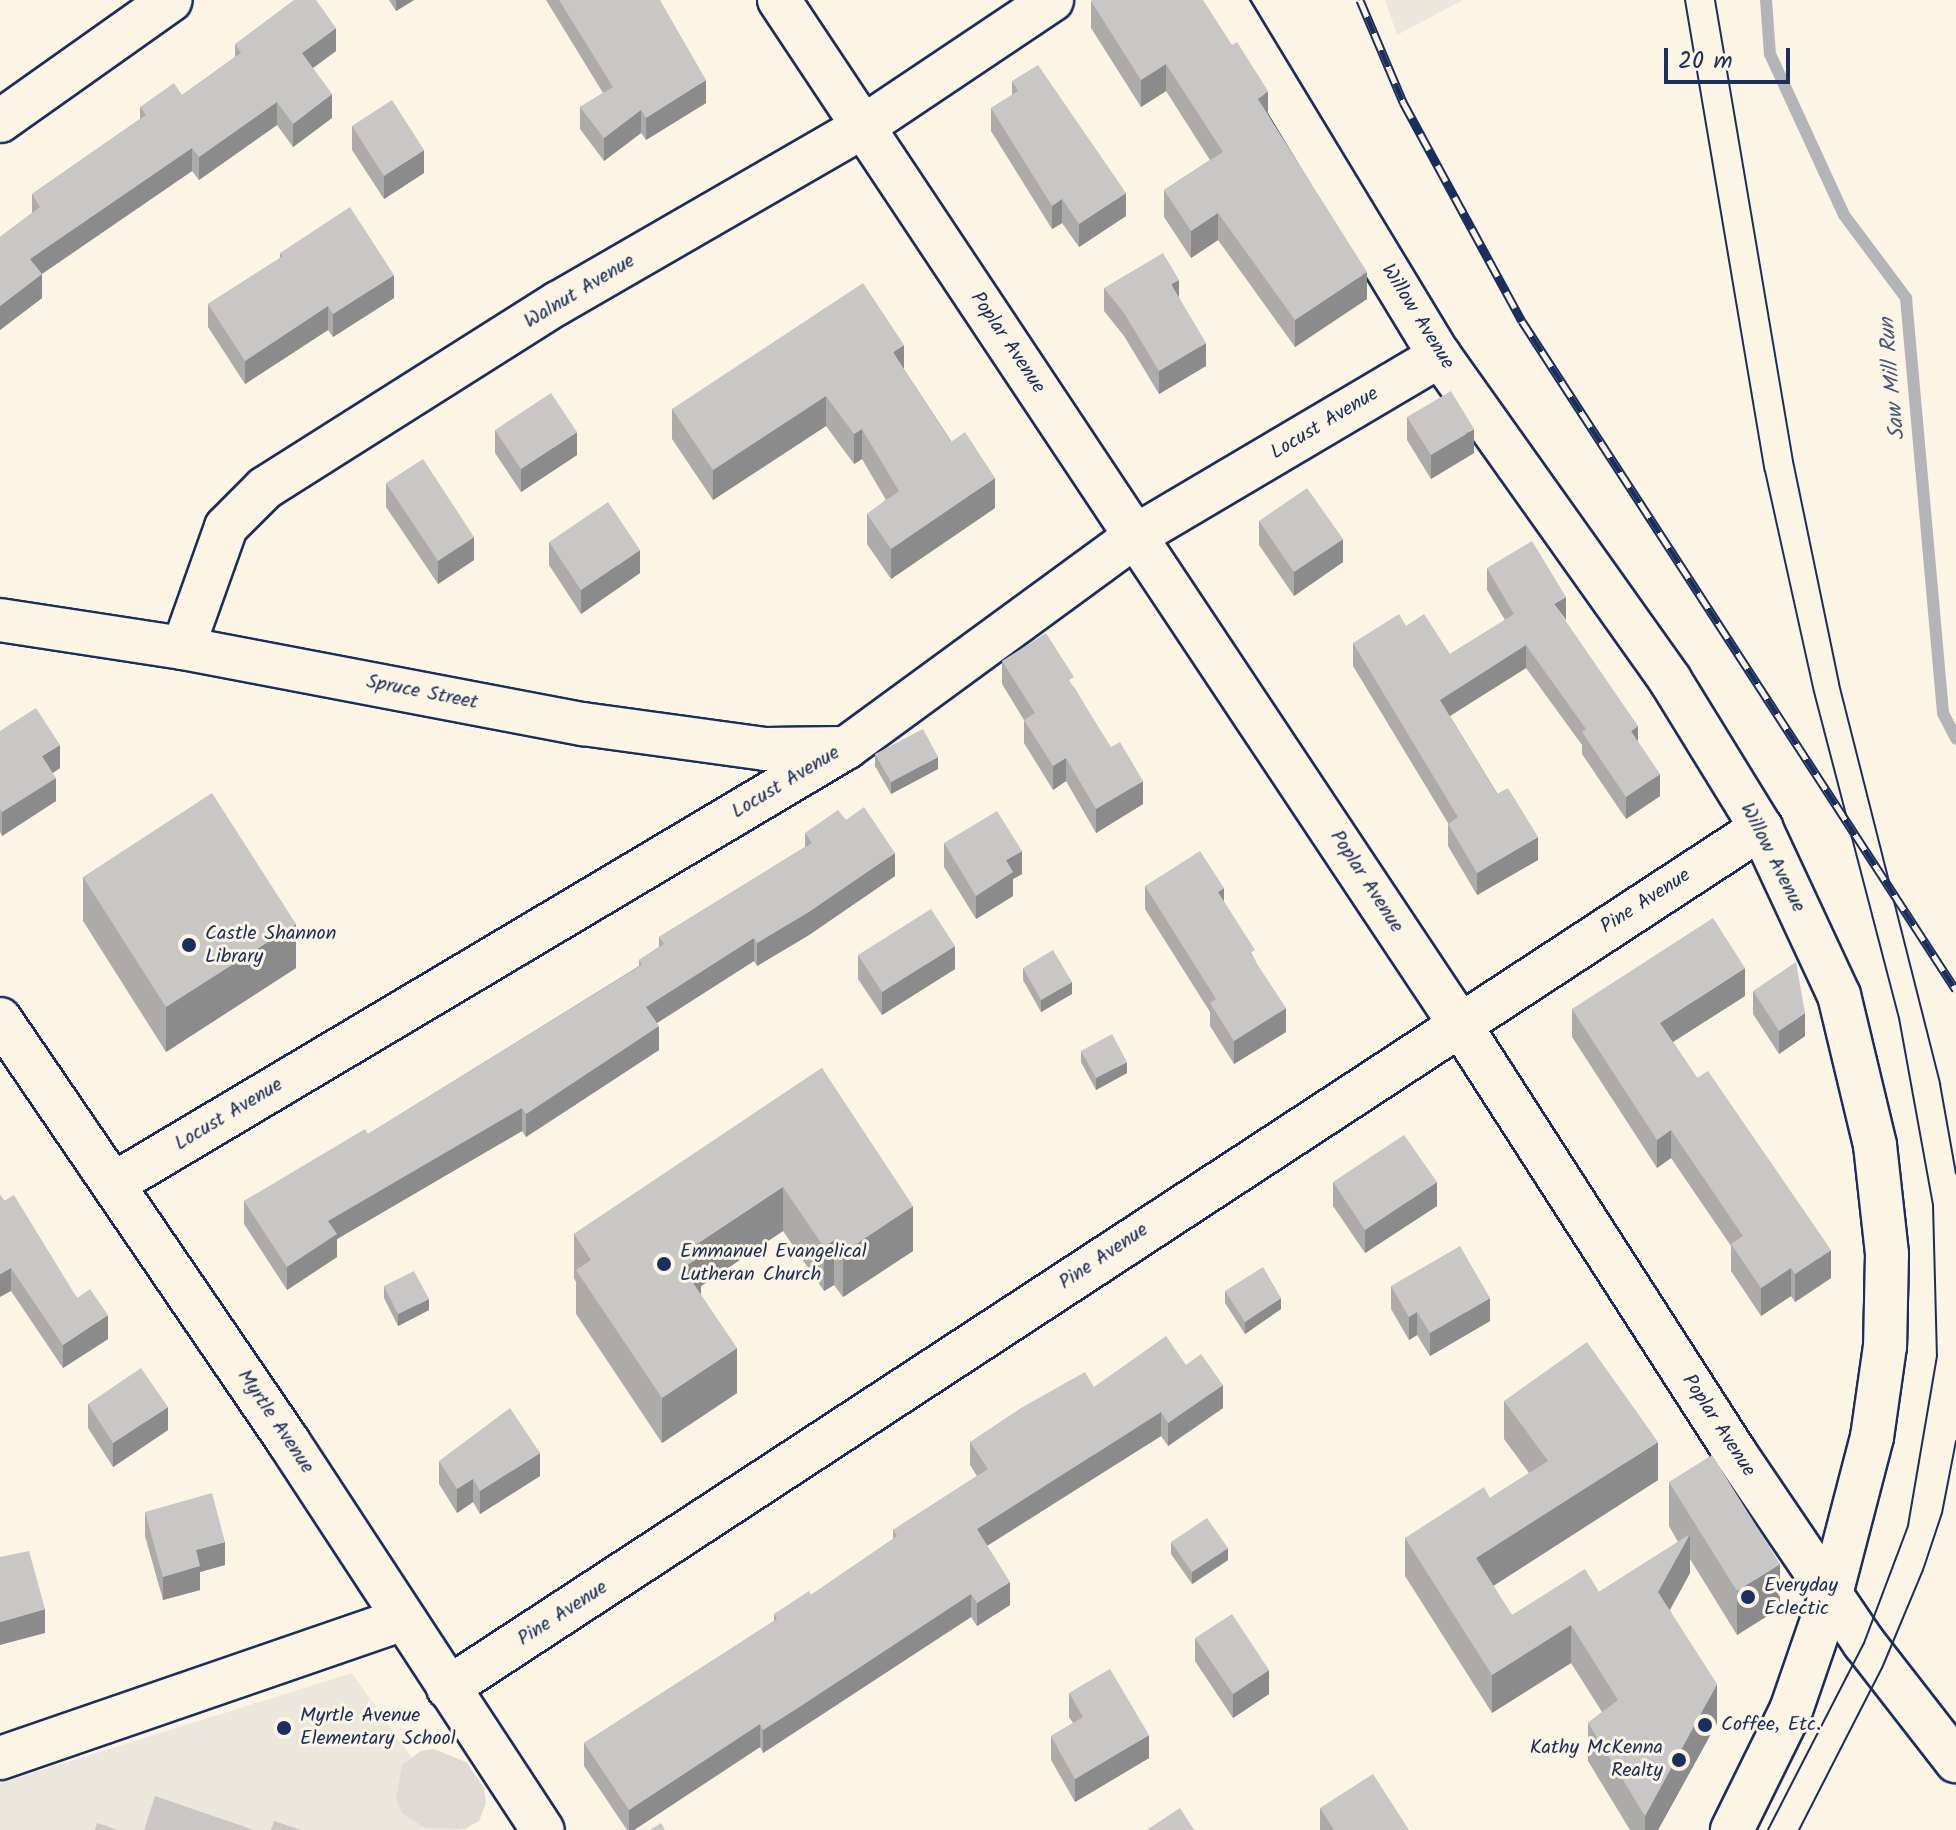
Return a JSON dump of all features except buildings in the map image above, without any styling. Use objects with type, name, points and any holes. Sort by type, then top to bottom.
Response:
[{"type":"street","points":[[0,121],[171,0]]},
{"type":"street","name":"Poplar Avenue","points":[[779,0],[861,128],[1137,535],[1831,1594],[1956,1761]]},
{"type":"street","name":"Walnut Avenue","points":[[183,648],[206,570],[226,527],[265,488],[558,303],[861,128],[1052,0]]},
{"type":"street","name":"Willow Avenue","points":[[1224,0],[1440,356],[1670,680],[1761,828],[1839,995],[1875,1145],[1887,1254],[1885,1346],[1872,1437],[1831,1594],[1791,1710],[1732,1830]]},
{"type":"street","name":"Locust Avenue","points":[[115,1183],[846,748],[1137,535],[1440,356]]},
{"type":"street","name":"Spruce Street","points":[[0,620],[183,648],[583,724],[765,749],[846,748]]},
{"type":"street","name":"Pine Avenue","points":[[448,1688],[1761,828]]},
{"type":"street","name":"Myrtle Avenue","points":[[0,1019],[115,1183],[543,1830]]},
{"type":"street","points":[[0,1758],[403,1619]]},
{"type":"shaded area","points":[[1385,0],[1463,0],[1397,35]]},
{"type":"shaded area","name":"Myrtle Avenue Elementary School","points":[[352,1673],[463,1830],[0,1830],[0,1783]]},
{"type":"shaded area","points":[[434,1749],[466,1762],[484,1788],[486,1803],[479,1821],[465,1829],[425,1828],[402,1813],[396,1799],[402,1765],[421,1751]]},
{"type":"waterway","name":"Saw Mill Run","points":[[1766,0],[1770,54],[1844,215],[1906,298],[1943,713],[1956,739]]},
{"type":"tram line","points":[[1685,0],[1765,471],[1814,692],[1899,1018],[1933,1205],[1937,1356],[1908,1526],[1864,1643],[1768,1830]]},
{"type":"tram line","points":[[1715,0],[1793,461],[1839,684],[1940,1084],[1956,1174]]},
{"type":"tram line","points":[[1799,1830],[1882,1668],[1923,1570],[1942,1513],[1956,1441]]},
{"type":"railway","points":[[1360,0],[1403,102],[1522,321],[1956,990]]},
{"type":"place","name":"Castle Shannon Library","points":[[189,945]]},
{"type":"place","name":"Emmanuel Evangelical Lutheran Church","points":[[664,1264]]},
{"type":"place","name":"Everyday Eclectic","points":[[1748,1597]]},
{"type":"place","name":"Coffee, Etc.","points":[[1705,1725]]},
{"type":"place","name":"Myrtle Avenue Elementary School","points":[[284,1728]]},
{"type":"place","name":"Kathy McKenna Realty","points":[[1679,1760]]}]
